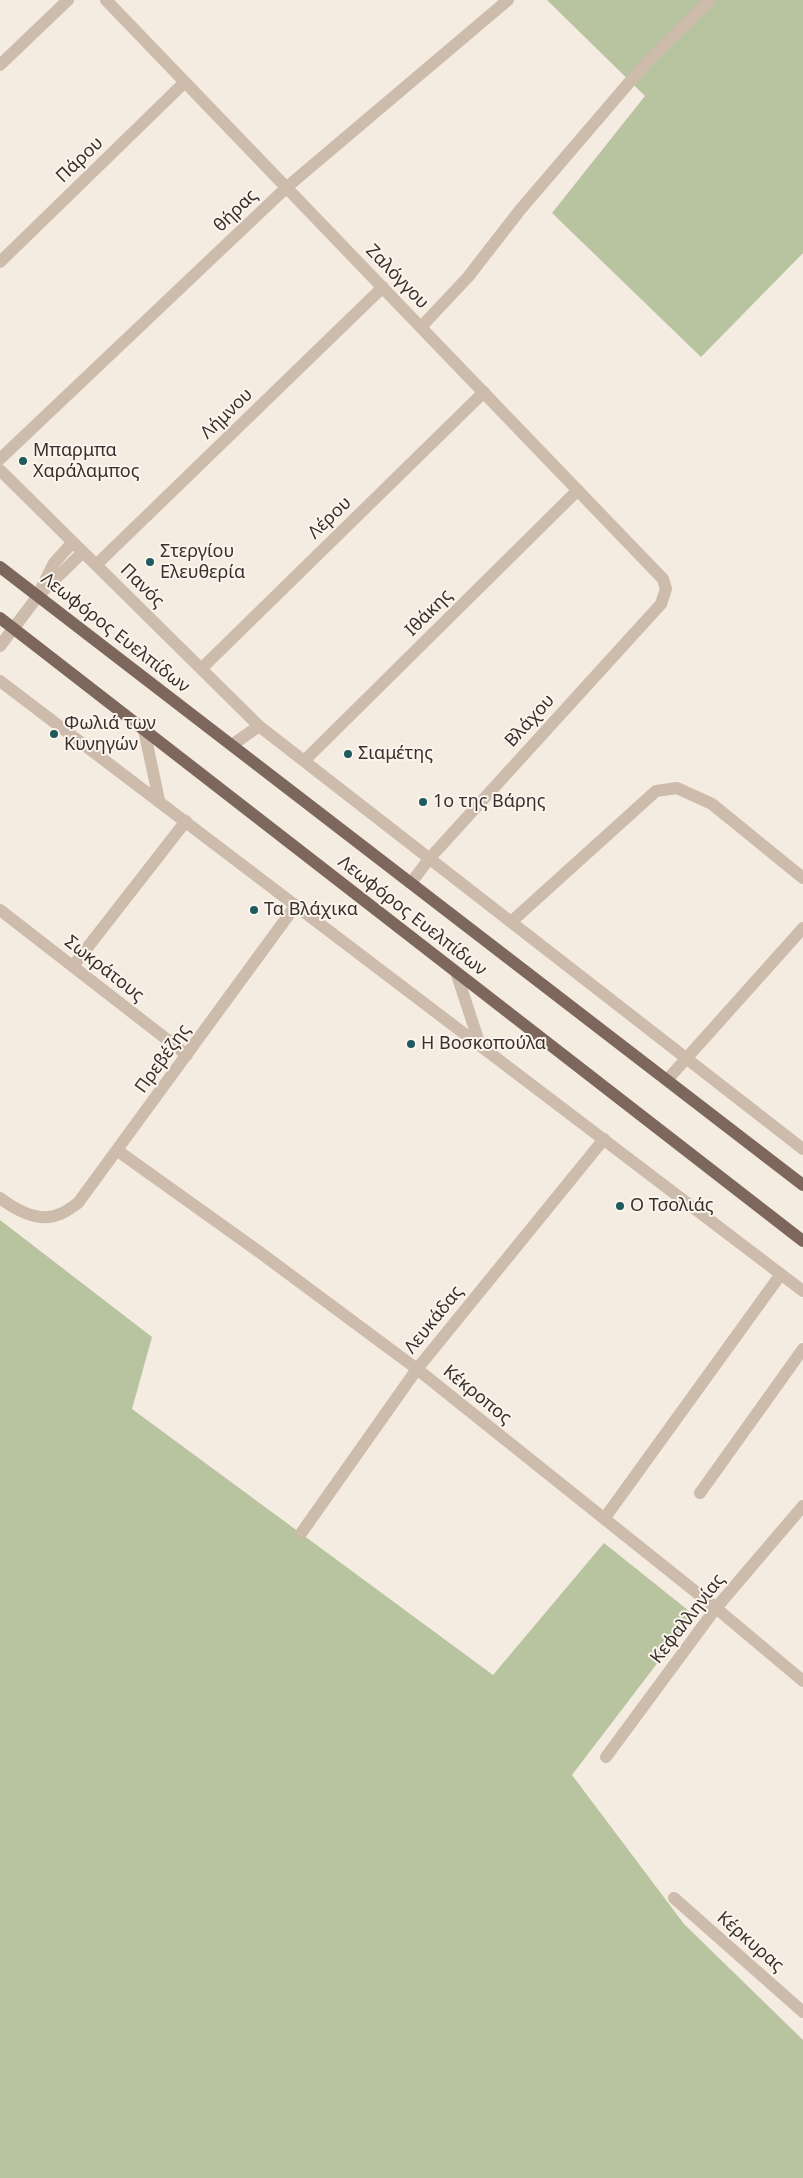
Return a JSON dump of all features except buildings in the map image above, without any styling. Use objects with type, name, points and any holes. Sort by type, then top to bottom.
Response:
[{"type":"main road","name":"Λεωφόρος Ευελπίδων","points":[[0,567],[803,1185]]},
{"type":"main road","name":"Λεωφόρος Ευελπίδων","points":[[0,618],[803,1241]]},
{"type":"street","points":[[0,65],[68,0]]},
{"type":"street","name":"Ζαλόγγου","points":[[106,0],[663,579]]},
{"type":"street","name":"θήρας","points":[[0,460],[286,187],[508,0]]},
{"type":"street","points":[[421,327],[468,277],[520,210],[645,64],[710,0]]},
{"type":"street","name":"Πάρου","points":[[0,262],[185,82]]},
{"type":"street","name":"Λήμνου","points":[[96,565],[383,287]]},
{"type":"street","name":"Λέρου","points":[[201,669],[484,392]]},
{"type":"street","name":"Πανός","points":[[0,470],[259,726],[685,1058],[800,1142]]},
{"type":"street","name":"Ιθάκης","points":[[304,762],[578,490]]},
{"type":"street","points":[[38,596],[54,563],[73,542]]},
{"type":"street","points":[[0,646],[38,596],[66,571],[83,552]]},
{"type":"street","name":"Βλάχου","points":[[412,884],[429,859],[661,604],[666,590],[663,579]]},
{"type":"street","points":[[0,681],[803,1291]]},
{"type":"street","points":[[232,745],[259,726]]},
{"type":"street","points":[[144,730],[159,800]]},
{"type":"street","points":[[511,922],[656,791],[677,788],[712,804],[803,878]]},
{"type":"street","points":[[73,966],[186,821]]},
{"type":"street","name":"Πρεβέζης","points":[[0,1198],[24,1213],[44,1217],[60,1215],[78,1204],[296,905]]},
{"type":"street","name":"Σωκράτους","points":[[0,910],[188,1055]]},
{"type":"street","points":[[667,1080],[803,928]]},
{"type":"street","points":[[456,972],[480,1045]]},
{"type":"street","name":"Λευκάδας","points":[[302,1532],[417,1370],[604,1139]]},
{"type":"street","name":"Κέκροπος","points":[[118,1151],[258,1251],[417,1370],[716,1608],[803,1681]]},
{"type":"street","points":[[604,1519],[781,1274]]},
{"type":"street","points":[[700,1493],[803,1350]]},
{"type":"street","name":"Κεφαλληνίας","points":[[606,1757],[716,1608],[803,1506]]},
{"type":"street","name":"Κέρκυρας","points":[[674,1898],[803,2012]]},
{"type":"green space","points":[[547,0],[803,0],[803,253],[701,357],[552,213],[645,96]]},
{"type":"green space","points":[[0,1220],[152,1337],[132,1409],[493,1675],[604,1543],[694,1615],[572,1775],[684,1924],[803,2040],[803,2178],[0,2178]]},
{"type":"place","name":"Μπαρμπα Χαράλαμπος","points":[[23,461]]},
{"type":"place","name":"Στεργίου Ελευθερία","points":[[150,562]]},
{"type":"place","name":"Φωλιά των Κυνηγών","points":[[54,734]]},
{"type":"place","name":"Σιαμέτης","points":[[348,754]]},
{"type":"place","name":"1ο της Βάρης","points":[[423,802]]},
{"type":"place","name":"Τα Βλάχικα","points":[[254,910]]},
{"type":"place","name":"Η Βοσκοπούλα","points":[[411,1044]]},
{"type":"place","name":"Ο Τσολιάς","points":[[620,1206]]}]
